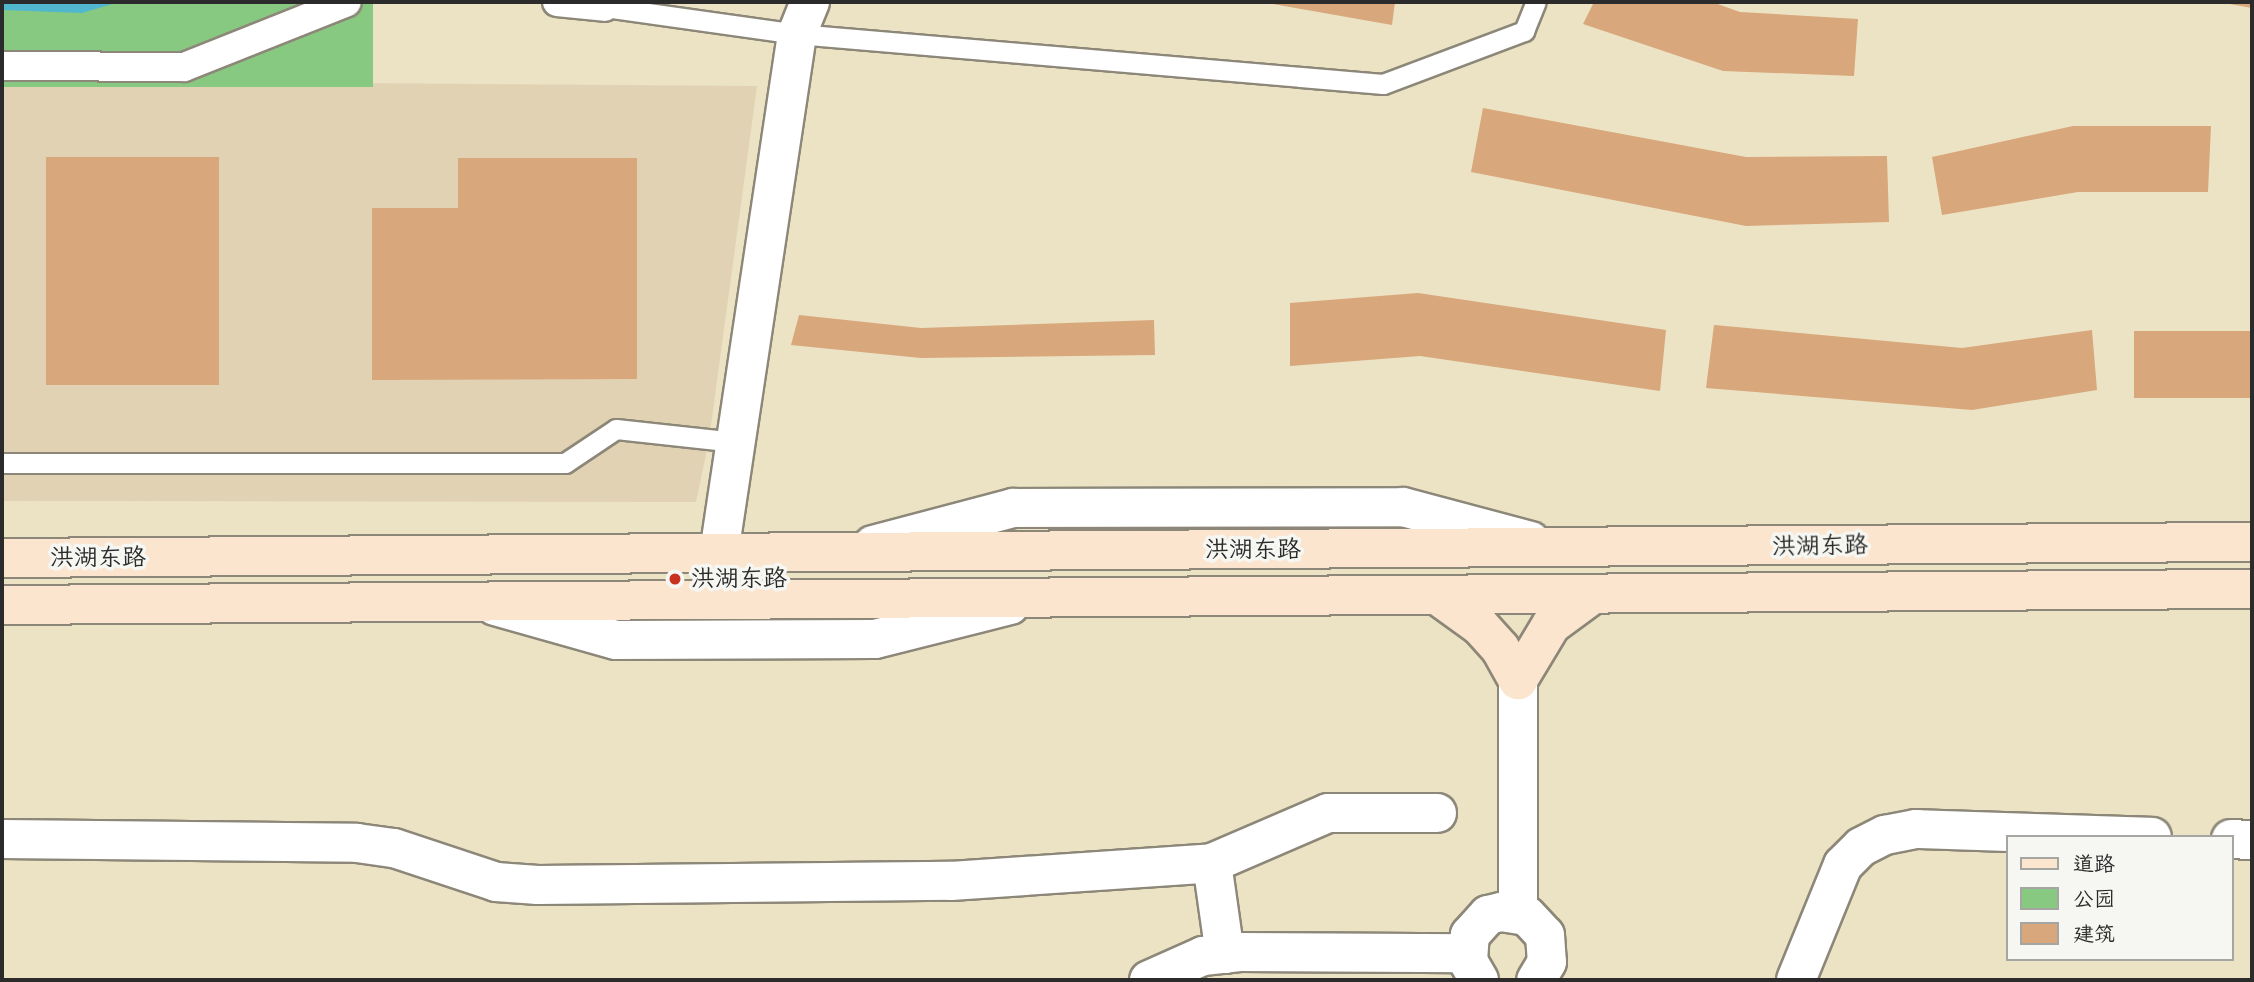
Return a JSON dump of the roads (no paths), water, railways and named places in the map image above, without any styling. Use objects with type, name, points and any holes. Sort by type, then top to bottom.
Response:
[{"type":"main road","name":"洪湖东路","points":[[2,558],[2252,542]]},
{"type":"main road","name":"洪湖东路","points":[[2,605],[2252,589]]},
{"type":"main road","points":[[1437,594],[1480,626],[1500,648],[1518,680],[1551,625],[1593,594]]},
{"type":"street","points":[[2,66],[184,67],[347,2]]},
{"type":"street","points":[[556,2],[605,7]]},
{"type":"street","points":[[719,553],[803,18]]},
{"type":"street","points":[[1518,680],[1518,913]]},
{"type":"street","points":[[2,839],[357,843],[394,848],[496,882],[538,885],[951,881],[1212,863],[1328,813],[1437,813]]},
{"type":"street","points":[[1796,980],[1843,865],[1861,847],[1885,835],[1916,829],[2093,835]]},
{"type":"street","points":[[2233,839],[2252,840]]},
{"type":"street","points":[[1212,863],[1225,954]]},
{"type":"street","points":[[1149,980],[1173,967],[1225,954],[1473,966],[1470,935],[1488,915],[1518,913],[1538,924],[1545,935],[1547,962],[1536,980]]},
{"type":"lane","points":[[605,7],[803,18],[1382,85],[1524,31],[1536,2]]},
{"type":"lane","points":[[2,463],[565,463],[616,429],[735,442]]},
{"type":"water","points":[[2,2],[119,2],[82,13],[2,10]]},
{"type":"place","name":"洪湖东路","points":[[675,579]]}]
